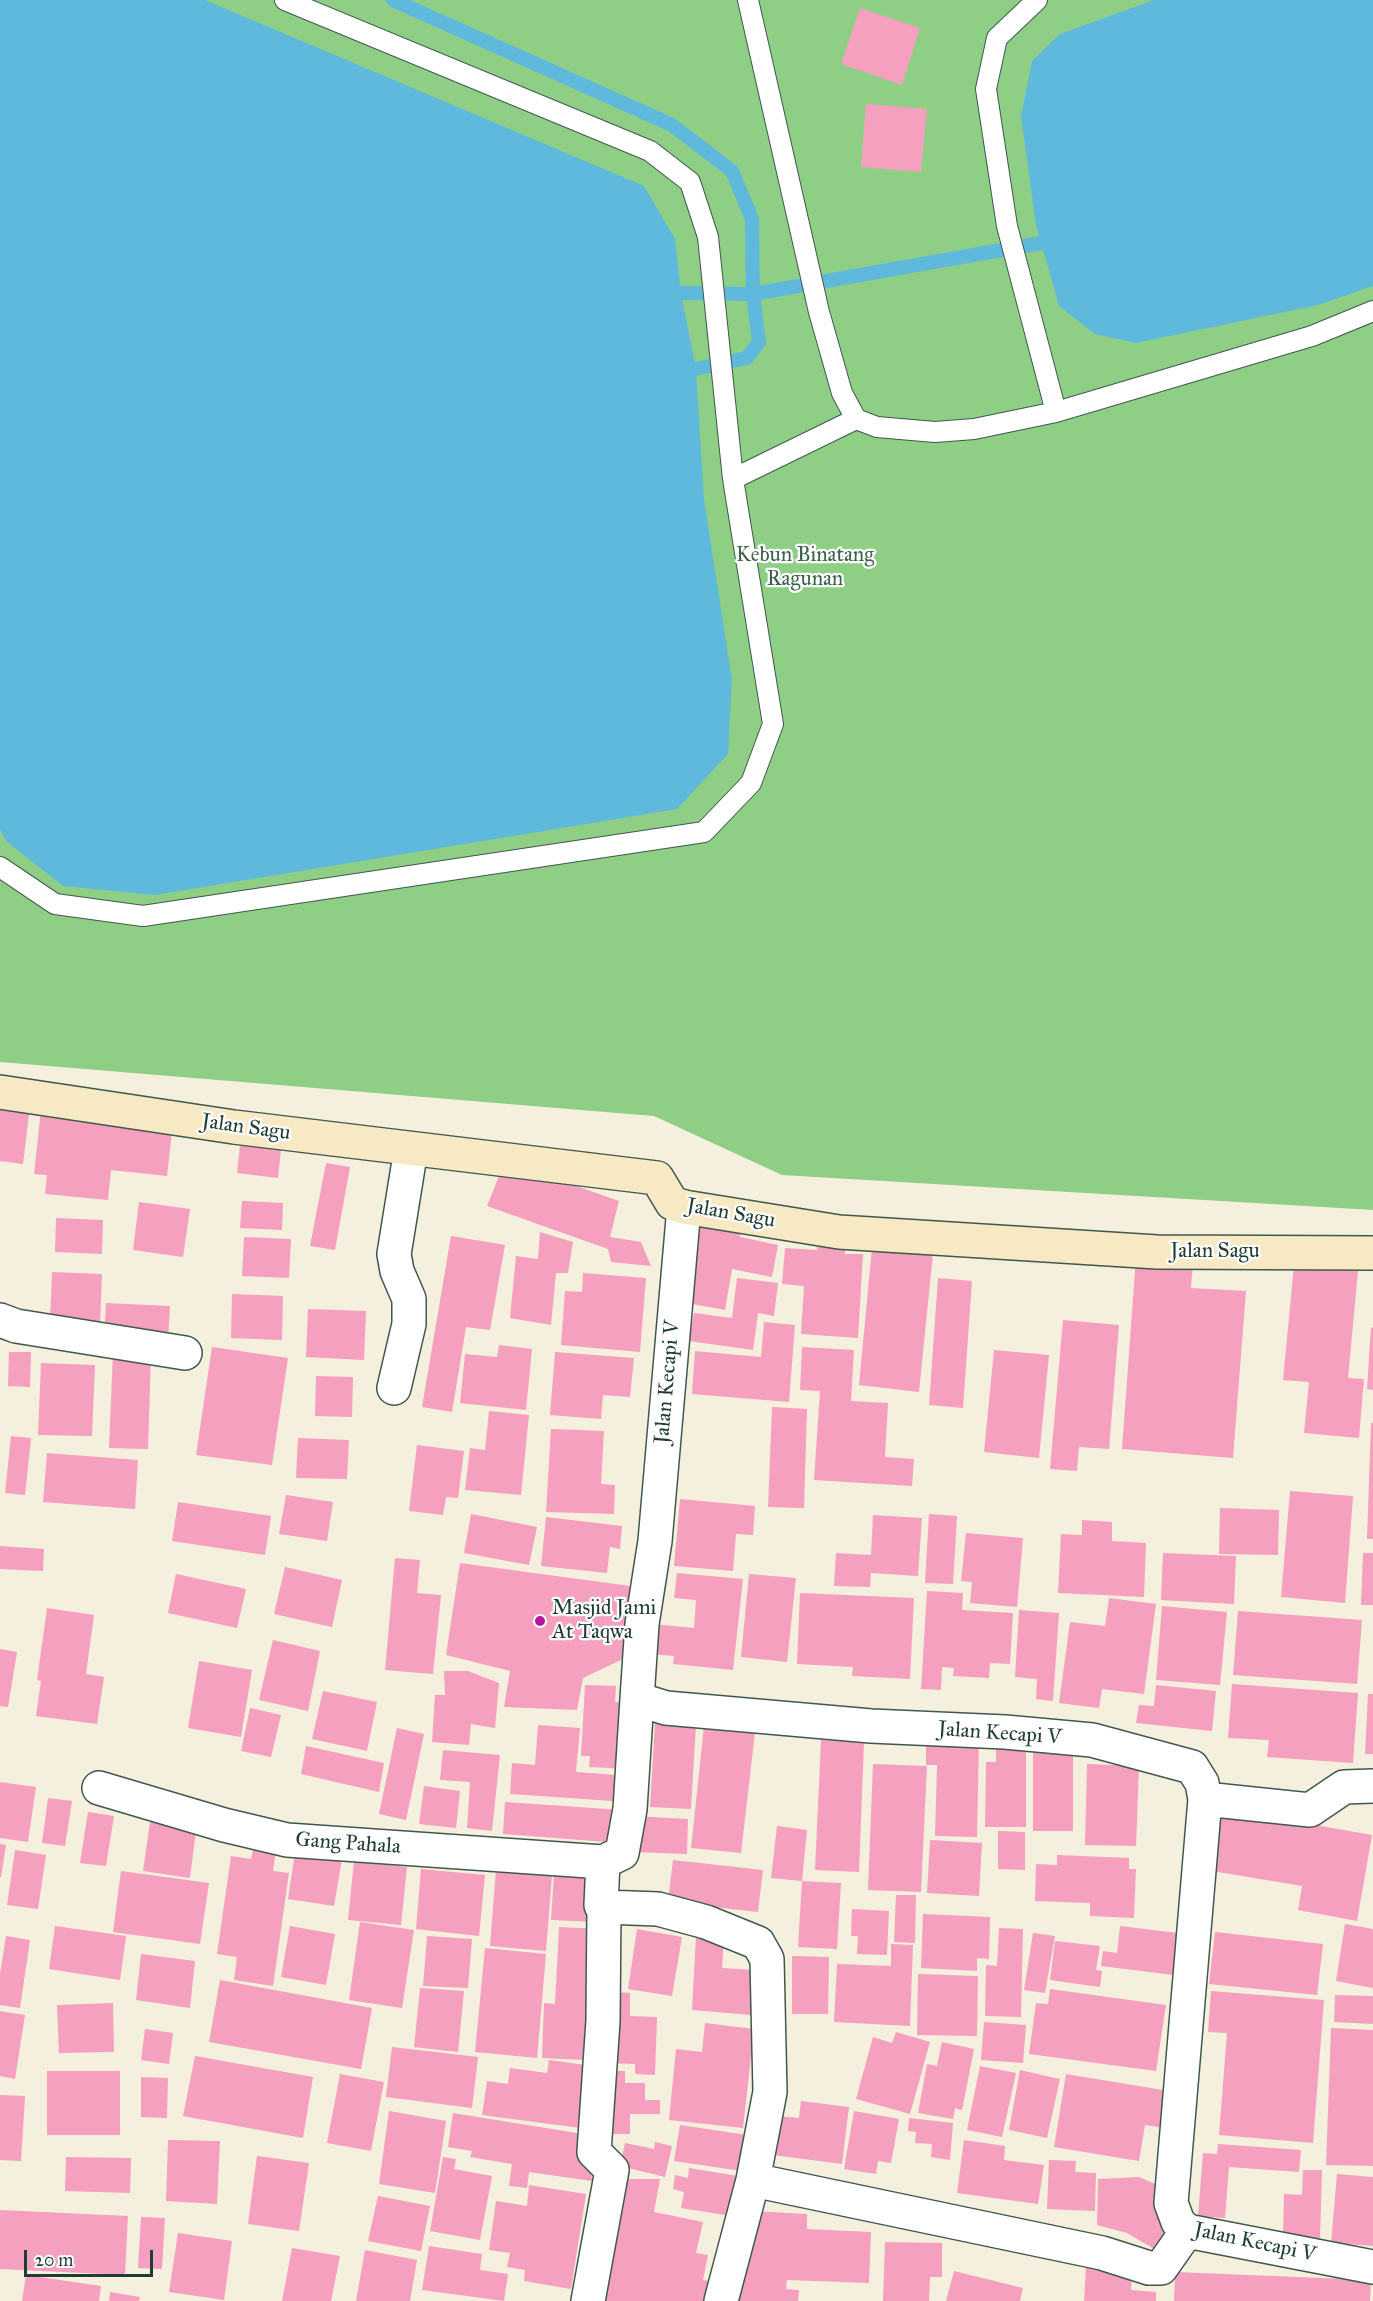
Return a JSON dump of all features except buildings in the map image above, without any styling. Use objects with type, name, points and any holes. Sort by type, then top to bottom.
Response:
[{"type":"street","name":"Jalan Sagu","points":[[0,1092],[234,1126],[411,1149],[486,1155],[657,1178],[672,1203],[684,1207],[839,1232],[1157,1252],[1373,1253]]},
{"type":"street","points":[[394,1388],[409,1324],[409,1299],[397,1271],[394,1254],[411,1149]]},
{"type":"street","name":"Jalan Kecapi V","points":[[684,1207],[655,1541],[642,1624],[638,1699],[666,1708],[871,1726],[1005,1732],[1092,1740],[1192,1767],[1202,1783],[1205,1799],[1171,2203],[1178,2222],[1187,2231],[1373,2267]]},
{"type":"street","points":[[0,1320],[16,1326],[185,1353]]},
{"type":"street","points":[[638,1699],[630,1809],[622,1853],[603,1862],[600,1905],[658,1909],[706,1922],[741,1934],[758,1943],[767,1959],[770,2092],[753,2180],[721,2301]]},
{"type":"street","points":[[1205,1799],[1310,1810],[1344,1786],[1373,1786]]},
{"type":"street","name":"Gang Pahala","points":[[99,1788],[239,1829],[287,1840],[603,1862]]},
{"type":"street","points":[[588,2301],[612,2170],[594,2152],[603,2021],[604,1907]]},
{"type":"street","points":[[753,2180],[1102,2253],[1149,2268],[1161,2268],[1187,2231]]},
{"type":"lane","points":[[0,867],[55,904],[143,916],[704,832],[750,783],[773,724],[733,479],[708,237],[690,182],[650,151],[285,0]]},
{"type":"lane","points":[[748,0],[819,312],[842,393],[856,419],[877,428],[935,432],[974,429],[1056,412],[1312,336],[1373,311]]},
{"type":"lane","points":[[1037,0],[997,38],[987,89],[1007,226],[1056,412]]},
{"type":"lane","points":[[733,479],[856,419]]},
{"type":"green space","name":"Kebun Binatang Ragunan","points":[[0,0],[1373,0],[1373,1210],[782,1175],[654,1116],[0,1062]]},
{"type":"water","points":[[0,0],[205,0],[644,186],[675,239],[681,293],[696,369],[704,500],[732,680],[728,754],[677,809],[155,895],[63,886],[6,841],[0,830]]},
{"type":"water","points":[[1154,0],[1373,0],[1373,286],[1318,305],[1136,343],[1095,334],[1059,306],[1036,225],[1021,116],[1032,61],[1060,34]]},
{"type":"waterway","points":[[393,0],[672,125],[732,171],[752,219],[753,294],[759,342],[747,358],[696,369]]},
{"type":"waterway","points":[[681,293],[753,294],[1041,243]]},
{"type":"place","name":"Masjid Jami At Taqwa","points":[[540,1621]]}]
